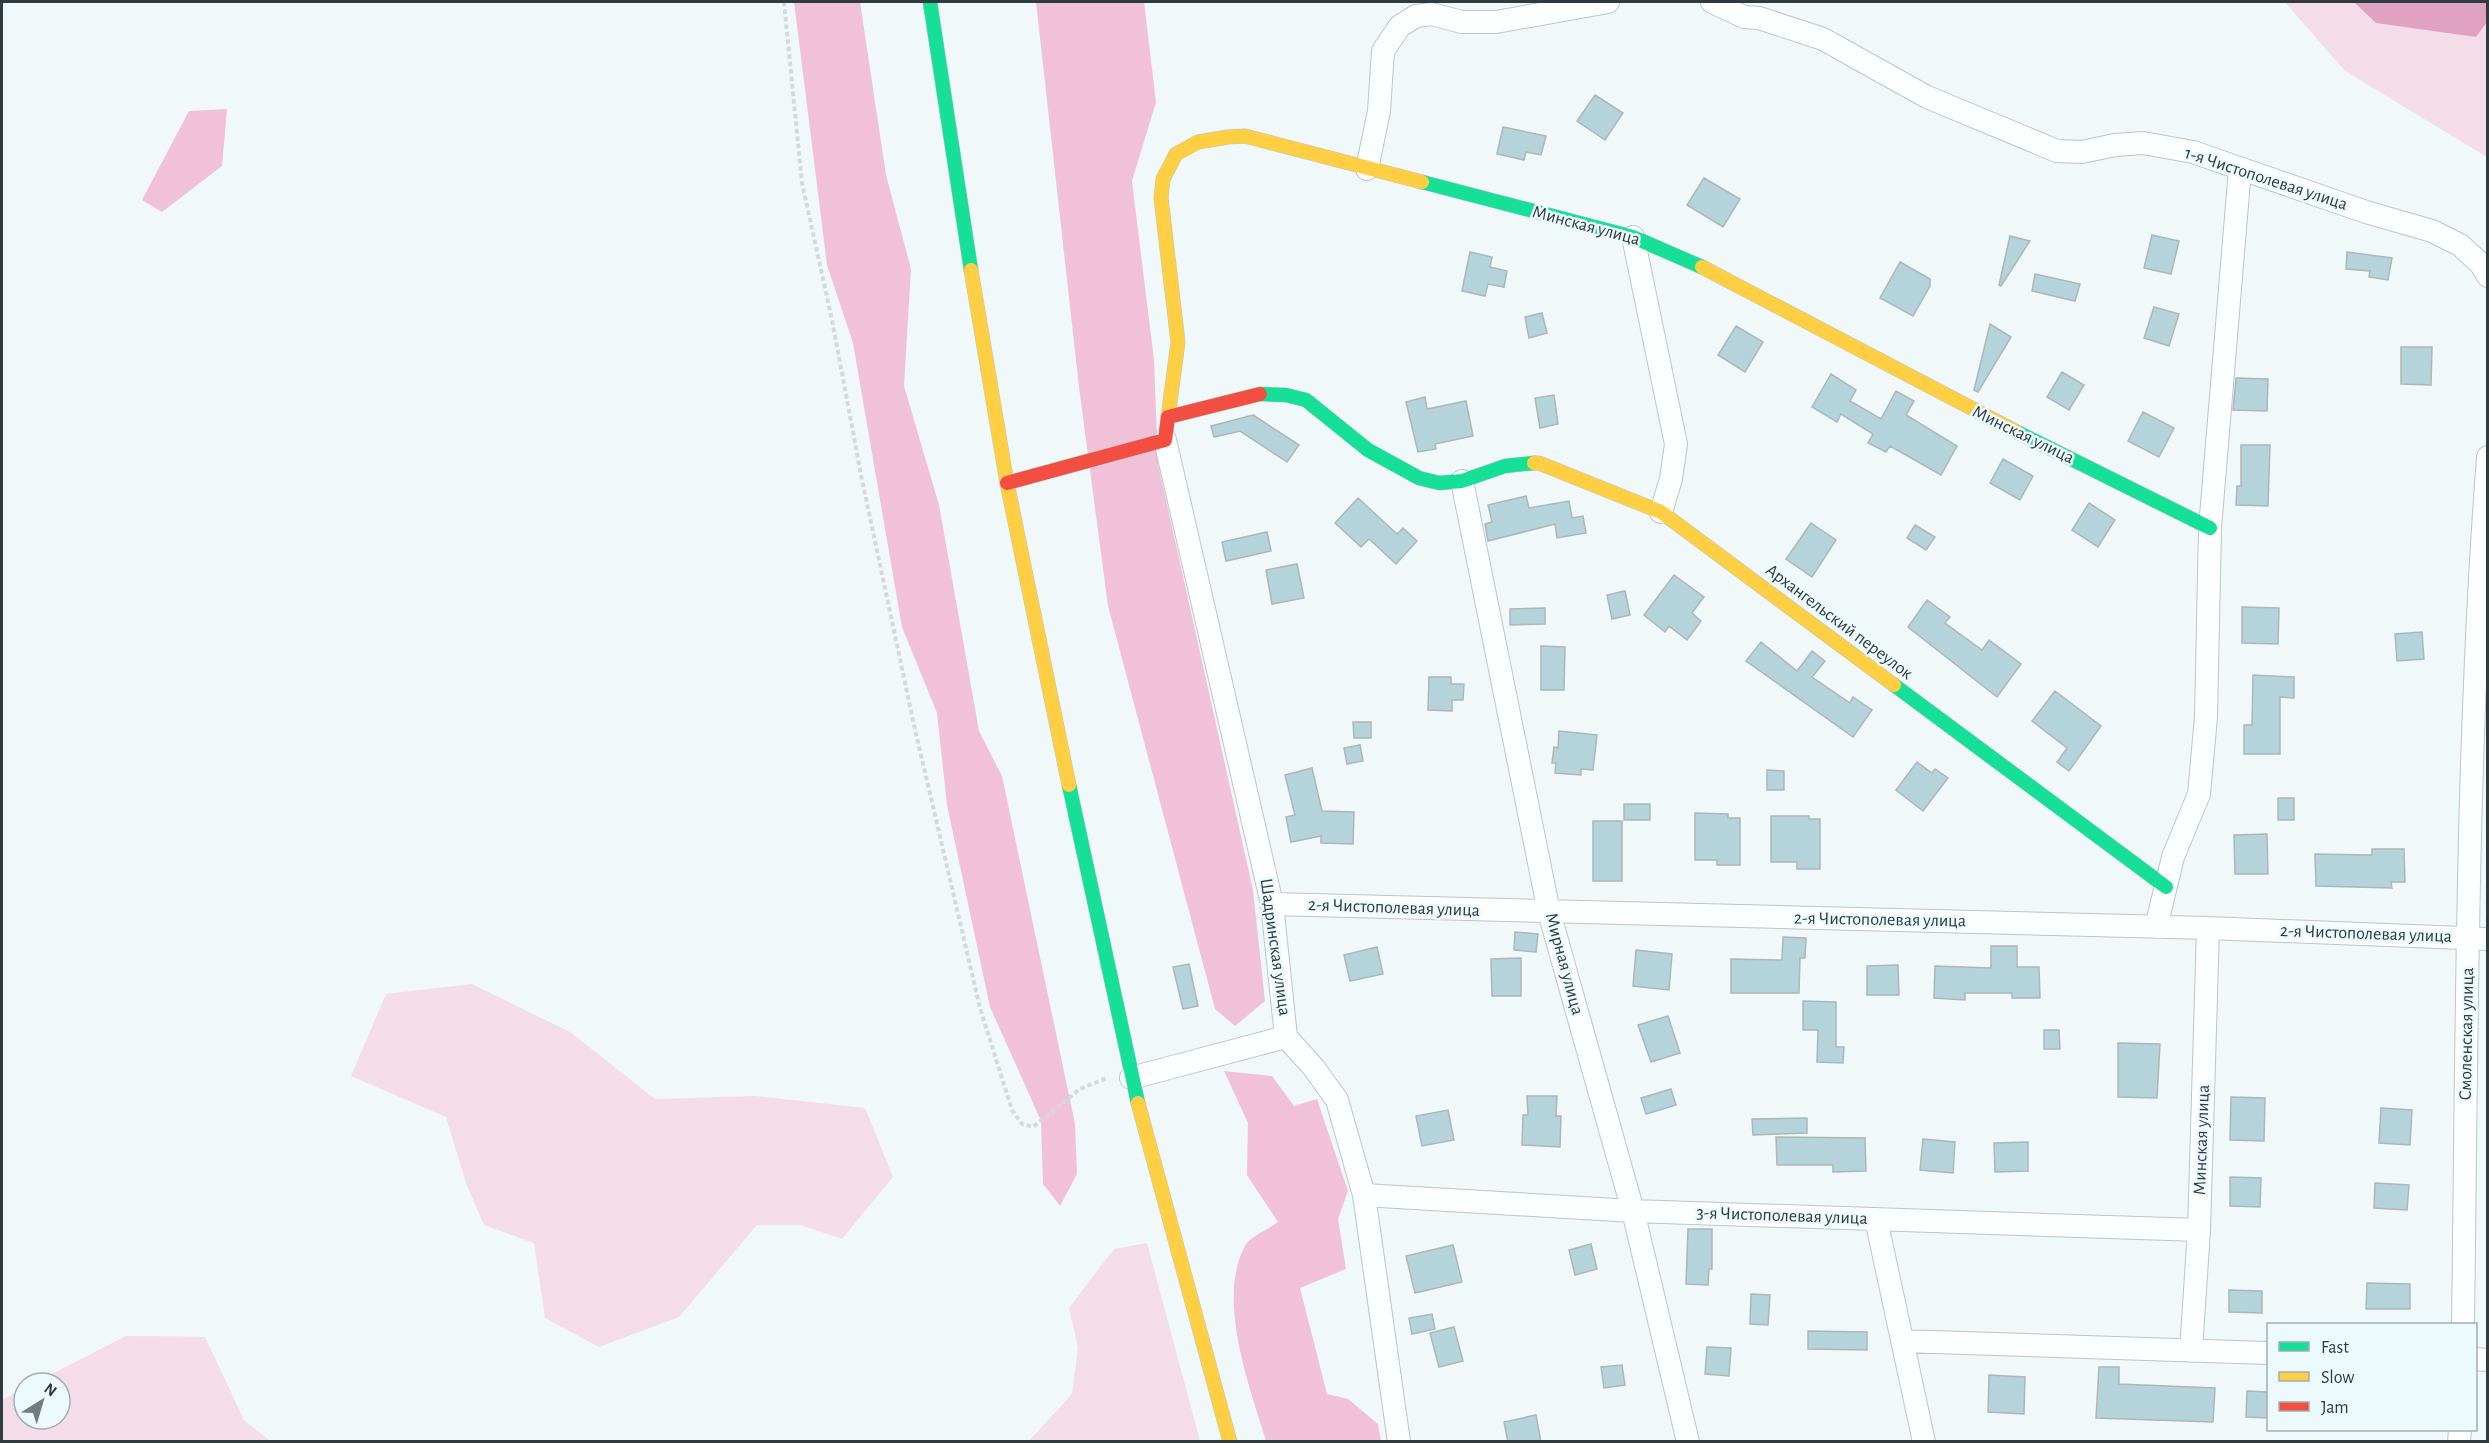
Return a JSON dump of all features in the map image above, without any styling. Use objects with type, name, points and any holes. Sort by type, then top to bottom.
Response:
[{"type":"street","points":[[930,2],[954,178],[1007,483],[1131,1078],[1230,1442]]},
{"type":"street","points":[[1367,169],[1378,111],[1383,51],[1400,26],[1416,16],[1431,14],[1462,22],[1496,22],[1608,2]]},
{"type":"street","name":"1-я Чистополевая улица","points":[[1712,2],[1744,17],[1759,18],[1823,39],[1927,97],[2057,151],[2082,152],[2115,145],[2143,143],[2193,152],[2366,212],[2432,231],[2460,245],[2484,270]]},
{"type":"street","name":"Минская улица","points":[[1165,440],[1178,342],[1161,198],[1162,180],[1180,150],[1203,138],[1245,136],[1633,237],[1695,263],[1956,402],[2210,528]]},
{"type":"street","points":[[2156,927],[2173,857],[2199,794],[2206,717],[2210,528],[2240,169]]},
{"type":"street","points":[[1633,237],[1676,444],[1671,479],[1661,512]]},
{"type":"street","name":"Архангельский переулок","points":[[1168,417],[1264,393],[1286,395],[1306,400],[1368,450],[1419,478],[1439,483],[1462,481],[1505,466],[1539,463],[1661,512],[2166,886]]},
{"type":"street","points":[[1007,483],[1165,440]]},
{"type":"street","name":"Шадринская улица","points":[[1165,440],[1272,904],[1286,1037],[1314,1068],[1337,1100],[1364,1195],[1399,1442]]},
{"type":"street","name":"Смоленская улица","points":[[2463,1323],[2478,938],[2477,594],[2487,457]]},
{"type":"street","name":"Мирная улица","points":[[1462,481],[1549,912],[1633,1211],[1688,1442]]},
{"type":"street","name":"2-я Чистополевая улица","points":[[1272,904],[2208,928],[2478,938]]},
{"type":"street","name":"Минская улица","points":[[2191,1351],[2199,1230],[2208,928]]},
{"type":"street","points":[[1131,1078],[1286,1037]]},
{"type":"street","name":"3-я Чистополевая улица","points":[[1364,1195],[1633,1211],[2199,1230]]},
{"type":"street","points":[[1876,1219],[1924,1442]]},
{"type":"street","points":[[1902,1341],[2267,1353]]},
{"type":"path","points":[[784,2],[802,183],[832,320],[864,492],[914,725],[980,1008],[1012,1110],[1022,1124],[1033,1127],[1080,1089],[1107,1078],[1131,1078]]},
{"type":"shaded area","points":[[794,2],[860,2],[886,175],[911,269],[904,386],[939,505],[979,731],[1002,776],[1075,1124],[1077,1174],[1060,1206],[1043,1184],[1041,1121],[990,1007],[947,805],[937,713],[902,627],[853,343],[827,265]]},
{"type":"shaded area","points":[[1036,2],[1144,2],[1156,102],[1132,181],[1154,360],[1158,464],[1253,890],[1265,1001],[1235,1026],[1215,1009],[1108,606],[1079,387]]},
{"type":"shaded area","points":[[2285,2],[2487,2],[2487,157],[2345,71]]},
{"type":"shaded area","points":[[2354,2],[2487,2],[2487,22],[2476,37],[2376,23]]},
{"type":"shaded area","points":[[227,109],[222,166],[162,212],[142,200],[189,111]]},
{"type":"shaded area","points":[[472,984],[570,1032],[655,1099],[755,1096],[865,1108],[893,1177],[842,1239],[801,1225],[757,1225],[679,1317],[599,1347],[545,1318],[534,1243],[484,1225],[466,1183],[446,1117],[351,1076],[386,994]]},
{"type":"shaded area","points":[[1224,1071],[1272,1076],[1294,1106],[1317,1099],[1348,1191],[1338,1219],[1346,1269],[1300,1288],[1327,1394],[1348,1399],[1378,1424],[1381,1441],[1266,1441],[1239,1344],[1234,1291],[1237,1267],[1247,1242],[1278,1222],[1247,1175],[1248,1123]]},
{"type":"shaded area","points":[[1147,1243],[1200,1441],[1029,1441],[1072,1394],[1078,1348],[1069,1308],[1114,1249]]},
{"type":"shaded area","points":[[126,1336],[205,1337],[244,1420],[270,1441],[2,1441],[2,1400],[12,1395],[12,1431],[72,1431],[72,1371],[57,1371]]},
{"type":"building","points":[[1595,95],[1623,113],[1605,140],[1577,121]]},
{"type":"building","points":[[1503,127],[1546,136],[1541,155],[1526,152],[1524,160],[1497,154]]},
{"type":"building","points":[[1704,178],[1740,199],[1723,227],[1687,205]]},
{"type":"building","points":[[2152,235],[2179,241],[2171,274],[2144,268]]},
{"type":"building","points":[[2010,236],[2030,241],[2001,286],[1999,285]]},
{"type":"building","points":[[1470,252],[1492,257],[1490,267],[1507,271],[1504,287],[1488,284],[1485,296],[1462,291]]},
{"type":"building","points":[[2347,252],[2392,258],[2388,280],[2369,277],[2370,271],[2346,269]]},
{"type":"building","points":[[1900,262],[1930,279],[1930,286],[1913,316],[1880,298]]},
{"type":"building","points":[[2035,274],[2080,284],[2075,301],[2032,291]]},
{"type":"building","points":[[2154,307],[2179,314],[2169,346],[2144,338]]},
{"type":"building","points":[[1542,313],[1547,333],[1529,338],[1525,317]]},
{"type":"building","points":[[1990,324],[2011,337],[1978,392],[1974,390]]},
{"type":"building","points":[[1736,326],[1763,342],[1745,372],[1718,355]]},
{"type":"building","points":[[2401,347],[2432,347],[2431,385],[2401,384]]},
{"type":"building","points":[[2062,372],[2084,385],[2069,410],[2047,397]]},
{"type":"building","points":[[1831,374],[1856,390],[1850,401],[1881,419],[1896,391],[1914,401],[1906,415],[1957,446],[1941,475],[1890,446],[1886,452],[1868,443],[1873,434],[1841,414],[1837,422],[1812,407]]},
{"type":"building","points":[[2236,378],[2268,379],[2267,411],[2233,410]]},
{"type":"building","points":[[1554,395],[1558,424],[1540,428],[1535,398]]},
{"type":"building","points":[[1425,397],[1427,409],[1466,401],[1473,436],[1435,444],[1436,449],[1418,452],[1406,402]]},
{"type":"building","points":[[2143,412],[2174,428],[2159,457],[2128,441]]},
{"type":"building","points":[[1253,415],[1299,445],[1287,462],[1240,431],[1214,437],[1211,426]]},
{"type":"building","points":[[2241,445],[2270,445],[2268,506],[2236,505],[2237,486],[2241,486]]},
{"type":"building","points":[[2003,459],[2033,476],[2020,500],[1990,483]]},
{"type":"building","points":[[1526,496],[1529,508],[1569,501],[1572,518],[1583,516],[1586,533],[1557,538],[1555,524],[1488,541],[1485,524],[1492,522],[1488,505]]},
{"type":"building","points":[[1358,498],[1397,534],[1403,528],[1417,541],[1396,564],[1369,539],[1361,547],[1335,523]]},
{"type":"building","points":[[2089,503],[2115,520],[2098,547],[2072,530]]},
{"type":"building","points":[[1811,523],[1836,540],[1812,577],[1786,559]]},
{"type":"building","points":[[1915,525],[1935,537],[1926,550],[1907,538]]},
{"type":"building","points":[[1267,532],[1271,551],[1226,561],[1222,542]]},
{"type":"building","points":[[1297,564],[1304,598],[1272,604],[1266,570]]},
{"type":"building","points":[[1674,575],[1704,597],[1692,613],[1701,621],[1687,640],[1669,626],[1665,632],[1644,615]]},
{"type":"building","points":[[1625,591],[1630,615],[1612,619],[1607,595]]},
{"type":"building","points":[[1927,600],[1950,617],[1945,623],[1982,650],[1989,640],[2021,664],[1997,697],[1908,627]]},
{"type":"building","points":[[2242,607],[2279,608],[2278,644],[2242,643]]},
{"type":"building","points":[[1545,608],[1545,624],[1510,625],[1510,609]]},
{"type":"building","points":[[2422,632],[2424,659],[2397,661],[2395,634]]},
{"type":"building","points":[[1761,642],[1797,671],[1812,651],[1825,661],[1812,677],[1850,703],[1853,697],[1872,710],[1853,737],[1746,661]]},
{"type":"building","points":[[1541,646],[1565,647],[1564,690],[1541,690]]},
{"type":"building","points":[[2253,675],[2294,677],[2294,698],[2280,697],[2280,754],[2244,754],[2244,725],[2252,725]]},
{"type":"building","points":[[1429,677],[1451,677],[1451,684],[1464,684],[1463,700],[1452,700],[1452,711],[1428,710]]},
{"type":"building","points":[[2055,691],[2101,726],[2069,771],[2057,762],[2067,748],[2032,721]]},
{"type":"building","points":[[1353,722],[1371,722],[1371,738],[1354,738]]},
{"type":"building","points":[[1559,731],[1597,735],[1593,770],[1581,769],[1581,775],[1555,773],[1556,763],[1552,763],[1554,747],[1558,748]]},
{"type":"building","points":[[1360,745],[1363,761],[1347,764],[1344,748]]},
{"type":"building","points":[[1917,762],[1932,773],[1935,769],[1948,778],[1923,811],[1896,790]]},
{"type":"building","points":[[1312,768],[1322,811],[1354,812],[1353,844],[1321,843],[1321,836],[1291,842],[1286,817],[1295,815],[1285,775]]},
{"type":"building","points":[[1767,770],[1784,771],[1784,790],[1767,790]]},
{"type":"building","points":[[2278,798],[2294,798],[2294,820],[2278,820]]},
{"type":"building","points":[[1624,804],[1650,804],[1650,820],[1624,820]]},
{"type":"building","points":[[1695,813],[1728,814],[1728,818],[1740,818],[1740,865],[1717,865],[1717,860],[1695,860]]},
{"type":"building","points":[[1771,816],[1809,816],[1809,819],[1820,819],[1820,869],[1797,869],[1797,862],[1771,862]]},
{"type":"building","points":[[1593,821],[1622,821],[1622,881],[1593,881]]},
{"type":"building","points":[[2267,834],[2268,874],[2235,874],[2234,835]]},
{"type":"building","points":[[2372,849],[2404,849],[2405,882],[2391,882],[2392,888],[2316,886],[2315,854],[2372,855]]},
{"type":"building","points":[[1515,932],[1538,934],[1536,952],[1514,950]]},
{"type":"building","points":[[1783,937],[1806,938],[1805,958],[1800,958],[1799,993],[1731,993],[1731,959],[1782,960]]},
{"type":"building","points":[[1991,946],[2017,946],[2017,967],[2039,967],[2040,998],[2012,998],[2012,993],[1965,993],[1965,1000],[1934,998],[1935,966],[1991,968]]},
{"type":"building","points":[[1377,947],[1383,974],[1350,981],[1344,955]]},
{"type":"building","points":[[1636,950],[1672,954],[1669,990],[1633,986]]},
{"type":"building","points":[[1521,958],[1521,996],[1492,996],[1491,959]]},
{"type":"building","points":[[1189,964],[1198,1006],[1183,1009],[1173,967]]},
{"type":"building","points":[[1898,965],[1899,995],[1867,995],[1867,966]]},
{"type":"building","points":[[1803,1001],[1836,1002],[1836,1047],[1844,1047],[1843,1063],[1817,1062],[1818,1030],[1803,1030]]},
{"type":"building","points":[[1668,1016],[1680,1053],[1651,1062],[1638,1025]]},
{"type":"building","points":[[2044,1030],[2059,1030],[2060,1049],[2044,1049]]},
{"type":"building","points":[[2118,1043],[2160,1044],[2157,1098],[2118,1097]]},
{"type":"building","points":[[1671,1089],[1676,1105],[1646,1114],[1641,1098]]},
{"type":"building","points":[[1527,1096],[1557,1096],[1556,1116],[1561,1116],[1560,1147],[1522,1145],[1523,1115],[1528,1115]]},
{"type":"building","points":[[2231,1097],[2265,1098],[2264,1141],[2230,1140]]},
{"type":"building","points":[[2381,1108],[2412,1110],[2410,1145],[2379,1143]]},
{"type":"building","points":[[1448,1110],[1454,1140],[1422,1146],[1416,1116]]},
{"type":"building","points":[[1807,1118],[1807,1133],[1753,1135],[1752,1119]]},
{"type":"building","points":[[1776,1137],[1865,1138],[1866,1171],[1833,1172],[1833,1165],[1777,1165]]},
{"type":"building","points":[[1923,1139],[1955,1142],[1953,1173],[1920,1170]]},
{"type":"building","points":[[2028,1142],[2028,1171],[1995,1172],[1994,1143]]},
{"type":"building","points":[[2230,1177],[2261,1178],[2260,1207],[2230,1206]]},
{"type":"building","points":[[2375,1183],[2409,1185],[2407,1210],[2374,1208]]},
{"type":"building","points":[[1688,1229],[1712,1229],[1712,1269],[1709,1269],[1708,1285],[1686,1284]]},
{"type":"building","points":[[1591,1244],[1597,1269],[1575,1275],[1569,1250]]},
{"type":"building","points":[[1453,1245],[1462,1282],[1415,1293],[1406,1256]]},
{"type":"building","points":[[2367,1283],[2410,1284],[2410,1309],[2366,1309]]},
{"type":"building","points":[[2229,1290],[2262,1291],[2262,1313],[2229,1312]]},
{"type":"building","points":[[1751,1294],[1770,1295],[1768,1325],[1750,1324]]},
{"type":"building","points":[[1432,1314],[1435,1329],[1412,1334],[1409,1318]]},
{"type":"building","points":[[1454,1327],[1463,1361],[1439,1367],[1430,1333]]},
{"type":"building","points":[[1808,1331],[1867,1332],[1867,1350],[1808,1349]]},
{"type":"building","points":[[1707,1347],[1731,1348],[1729,1376],[1705,1374]]},
{"type":"building","points":[[1622,1365],[1625,1385],[1604,1388],[1601,1367]]},
{"type":"building","points":[[2099,1367],[2119,1367],[2119,1384],[2215,1388],[2213,1422],[2096,1418]]},
{"type":"building","points":[[1989,1375],[2025,1377],[2024,1414],[1988,1412]]},
{"type":"building","points":[[2247,1391],[2267,1392],[2267,1418],[2246,1417]]},
{"type":"building","points":[[1536,1415],[1541,1442],[1508,1442],[1504,1422]]},
{"type":"traffic: fast","points":[[930,2],[971,270]]},
{"type":"traffic: fast","points":[[1422,182],[1633,237],[1702,267]]},
{"type":"traffic: fast","points":[[1260,394],[1286,395],[1306,400],[1368,450],[1419,478],[1439,483],[1462,481],[1505,466],[1534,463]]},
{"type":"traffic: fast","points":[[2017,432],[2210,528]]},
{"type":"traffic: fast","points":[[1894,685],[2166,887]]},
{"type":"traffic: fast","points":[[1069,785],[1138,1103]]},
{"type":"traffic: slow","points":[[1168,417],[1178,342],[1161,198],[1163,179],[1176,154],[1198,142],[1245,136],[1422,182]]},
{"type":"traffic: slow","points":[[1702,267],[2017,432]]},
{"type":"traffic: slow","points":[[971,270],[1007,483],[1069,785]]},
{"type":"traffic: slow","points":[[1534,463],[1661,512],[1894,685]]},
{"type":"traffic: slow","points":[[1138,1103],[1230,1442]]},
{"type":"traffic: jam","points":[[1007,483],[1165,440],[1168,417],[1260,394]]}]
